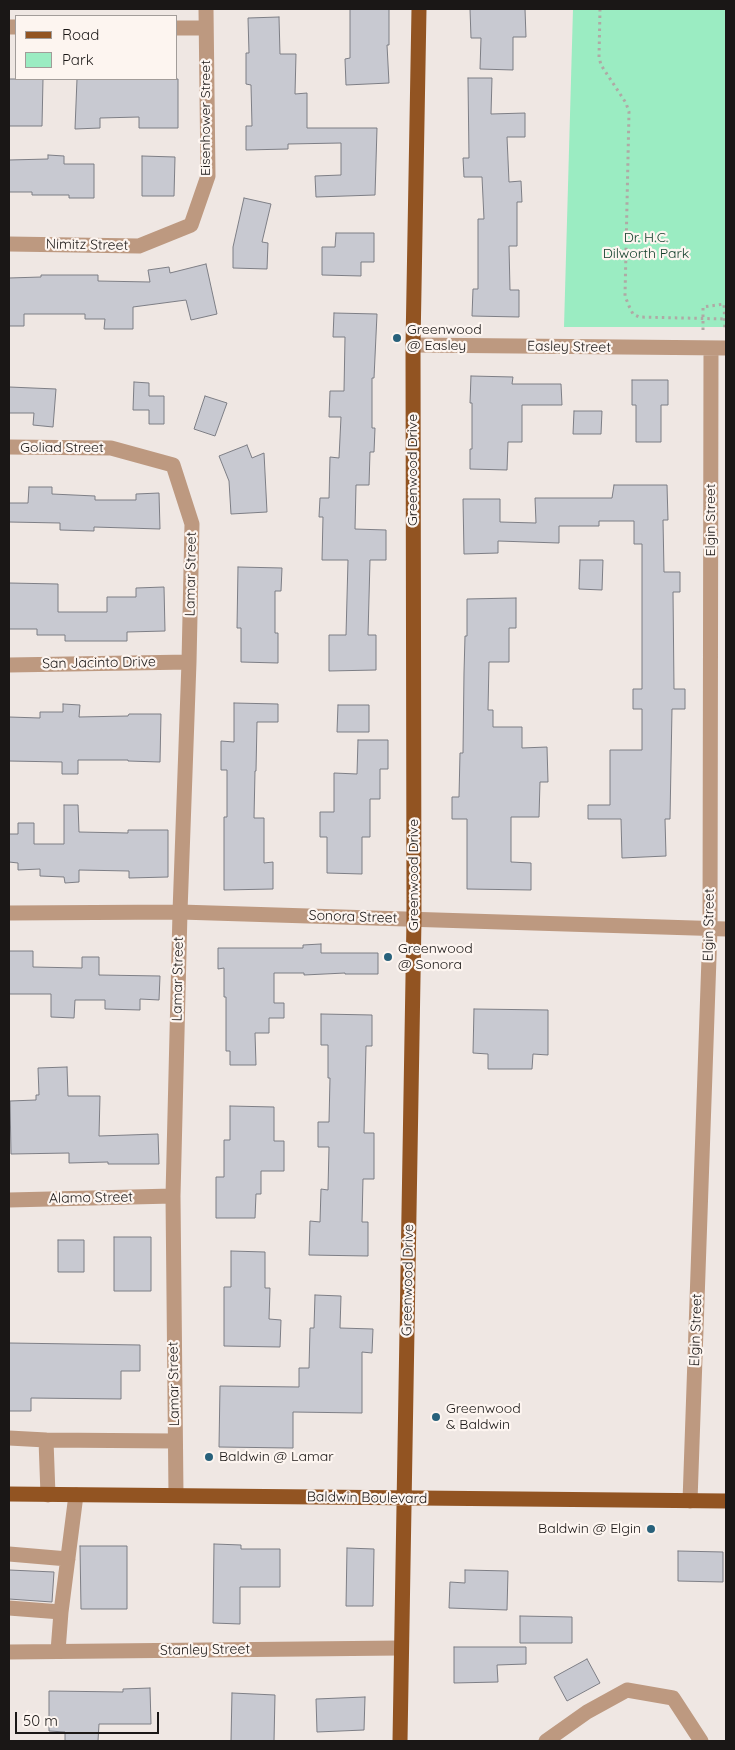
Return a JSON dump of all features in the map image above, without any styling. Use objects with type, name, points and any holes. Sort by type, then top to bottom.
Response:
[{"type":"main road","name":"Greenwood Drive","points":[[400,1741],[414,919],[413,344],[420,9]]},
{"type":"main road","name":"Baldwin Boulevard","points":[[9,1494],[726,1501]]},
{"type":"street","name":"Eisenhower Street","points":[[191,225],[208,176],[206,9]]},
{"type":"street","points":[[178,28],[206,28]]},
{"type":"street","name":"Nimitz Street","points":[[9,244],[139,246],[191,225]]},
{"type":"street","name":"Easley Street","points":[[413,344],[726,348]]},
{"type":"street","name":"Elgin Street","points":[[690,1501],[710,929],[711,348]]},
{"type":"street","name":"Goliad Street","points":[[9,448],[111,448],[173,465]]},
{"type":"street","name":"Lamar Street","points":[[173,465],[192,524],[173,1196],[176,1495]]},
{"type":"street","name":"San Jacinto Drive","points":[[9,664],[189,662]]},
{"type":"street","name":"Sonora Street","points":[[9,914],[180,912],[726,929]]},
{"type":"street","name":"Alamo Street","points":[[9,1200],[173,1196]]},
{"type":"street","points":[[9,1438],[175,1441]]},
{"type":"street","points":[[46,1440],[48,1495]]},
{"type":"street","points":[[58,1652],[61,1612],[76,1495]]},
{"type":"street","points":[[9,1554],[68,1559]]},
{"type":"street","points":[[9,1608],[61,1612]]},
{"type":"street","name":"Stanley Street","points":[[9,1652],[401,1648]]},
{"type":"street","points":[[546,1741],[587,1712],[627,1690],[673,1698],[701,1741]]},
{"type":"path","points":[[600,9],[599,57],[601,65],[605,74],[626,103],[629,112],[626,296],[628,306],[633,314],[639,317],[726,319]]},
{"type":"path","points":[[704,330],[703,307],[724,304],[725,330]]},
{"type":"green space","name":"Dr. H.C. Dilworth Park","points":[[573,9],[726,9],[726,327],[564,327]]},
{"type":"building","points":[[350,9],[389,9],[389,45],[387,45],[389,83],[346,85],[345,59],[350,58]]},
{"type":"building","points":[[470,9],[525,9],[526,37],[513,37],[513,70],[480,69],[481,38],[471,38]]},
{"type":"building","points":[[279,17],[280,54],[296,54],[295,94],[307,93],[307,128],[377,128],[375,195],[316,197],[315,176],[341,175],[341,143],[288,144],[288,149],[246,150],[246,126],[252,126],[251,85],[246,84],[246,53],[249,53],[248,18]]},
{"type":"building","points":[[468,78],[492,78],[491,114],[525,113],[525,137],[507,137],[509,182],[521,181],[522,202],[517,202],[517,246],[509,246],[510,290],[519,290],[519,317],[472,316],[473,289],[478,289],[478,219],[484,219],[482,177],[464,177],[463,158],[469,158]]},
{"type":"building","points":[[9,79],[43,80],[42,126],[9,126]]},
{"type":"building","points":[[77,80],[178,80],[178,128],[139,128],[139,117],[100,118],[100,128],[75,129]]},
{"type":"building","points":[[48,155],[64,156],[64,164],[94,164],[94,198],[69,198],[69,195],[32,195],[32,192],[9,192],[9,160],[48,159]]},
{"type":"building","points":[[142,156],[175,157],[174,196],[142,196]]},
{"type":"building","points":[[244,198],[271,204],[262,242],[268,243],[267,269],[233,268],[233,247]]},
{"type":"building","points":[[336,233],[374,233],[374,262],[361,262],[361,276],[322,275],[322,247],[335,247]]},
{"type":"building","points":[[206,264],[217,314],[191,320],[186,300],[133,307],[133,329],[104,329],[105,319],[85,319],[85,314],[24,314],[24,326],[9,326],[9,278],[41,277],[41,275],[98,275],[98,281],[150,282],[148,270],[169,267],[170,273]]},
{"type":"building","points":[[334,313],[377,314],[374,378],[372,378],[372,428],[375,428],[374,452],[370,452],[369,485],[356,485],[355,529],[386,530],[386,560],[370,560],[368,635],[376,635],[376,670],[329,671],[329,635],[346,635],[348,560],[322,560],[323,517],[319,517],[320,498],[329,498],[330,457],[339,458],[341,417],[329,417],[330,391],[344,391],[345,337],[333,337]]},
{"type":"building","points":[[471,376],[513,377],[512,384],[561,384],[562,405],[522,405],[522,442],[508,442],[507,470],[470,469],[470,449],[472,449]]},
{"type":"building","points":[[632,380],[668,380],[668,405],[661,405],[661,442],[636,442],[636,405],[632,405]]},
{"type":"building","points":[[134,382],[149,383],[149,396],[164,396],[164,424],[149,424],[149,410],[133,410]]},
{"type":"building","points":[[9,387],[56,389],[53,427],[33,425],[34,413],[9,413]]},
{"type":"building","points":[[205,396],[227,403],[215,436],[194,429]]},
{"type":"building","points":[[574,411],[602,411],[601,434],[573,434]]},
{"type":"building","points":[[247,445],[252,458],[264,453],[267,512],[231,514],[229,481],[219,456]]},
{"type":"building","points":[[614,485],[667,485],[668,520],[663,520],[664,572],[680,572],[680,592],[673,592],[674,689],[685,689],[685,709],[672,709],[670,819],[665,819],[666,856],[622,858],[621,819],[588,819],[588,805],[610,805],[610,750],[642,750],[642,709],[633,709],[633,689],[642,689],[642,544],[634,544],[634,521],[599,521],[599,526],[559,526],[559,543],[498,541],[498,553],[464,554],[463,499],[500,499],[500,522],[536,523],[535,498],[612,498]]},
{"type":"building","points":[[29,487],[52,487],[52,494],[95,496],[95,500],[136,500],[136,494],[159,493],[160,529],[94,527],[94,531],[60,530],[60,523],[9,522],[9,503],[28,503]]},
{"type":"building","points":[[580,560],[603,560],[602,590],[579,589]]},
{"type":"building","points":[[238,567],[282,568],[281,591],[275,591],[275,633],[278,633],[278,663],[241,662],[241,628],[237,628]]},
{"type":"building","points":[[9,583],[58,584],[58,612],[107,612],[107,597],[136,597],[136,588],[164,587],[165,631],[127,632],[127,641],[65,641],[65,635],[37,635],[37,629],[9,629]]},
{"type":"building","points":[[516,598],[516,628],[509,628],[509,662],[489,662],[488,710],[493,710],[493,727],[522,727],[522,748],[547,747],[548,782],[540,782],[539,817],[511,817],[511,862],[531,863],[531,890],[467,889],[467,819],[452,819],[452,797],[459,797],[460,753],[463,753],[467,599]]},
{"type":"building","points":[[234,703],[278,704],[278,722],[257,722],[255,771],[254,818],[264,818],[264,863],[273,862],[273,889],[224,890],[224,817],[227,817],[227,770],[221,770],[221,741],[234,742]]},
{"type":"building","points":[[63,704],[80,705],[79,717],[161,714],[160,762],[78,760],[78,774],[62,774],[62,762],[9,761],[9,717],[40,718],[40,712],[63,712]]},
{"type":"building","points":[[338,705],[369,705],[369,732],[337,732]]},
{"type":"building","points":[[358,740],[388,740],[388,769],[380,769],[380,799],[370,799],[370,837],[362,837],[362,874],[327,873],[327,837],[320,837],[320,812],[334,812],[334,773],[357,774]]},
{"type":"building","points":[[64,805],[78,805],[79,832],[128,833],[128,830],[168,830],[168,877],[129,878],[129,871],[79,870],[79,882],[65,883],[64,877],[40,876],[40,869],[18,870],[18,863],[9,862],[9,834],[18,834],[18,823],[34,823],[34,844],[64,844]]},
{"type":"building","points":[[321,944],[321,953],[378,953],[378,974],[304,975],[304,973],[274,973],[274,1003],[284,1003],[284,1018],[269,1018],[269,1033],[255,1033],[256,1065],[230,1065],[230,1051],[226,1051],[224,968],[218,969],[218,948],[303,948],[303,945]]},
{"type":"building","points":[[9,951],[33,951],[33,967],[82,968],[82,957],[99,957],[99,975],[160,976],[159,1000],[140,999],[140,1010],[105,1009],[105,1000],[75,1000],[74,1018],[51,1017],[51,994],[9,994]]},
{"type":"building","points":[[474,1009],[548,1010],[548,1055],[533,1054],[532,1069],[488,1069],[488,1054],[473,1053]]},
{"type":"building","points":[[321,1014],[372,1015],[372,1046],[366,1046],[364,1133],[374,1133],[374,1179],[363,1179],[362,1222],[368,1222],[368,1256],[309,1255],[310,1221],[320,1222],[321,1189],[328,1190],[329,1147],[318,1147],[318,1122],[329,1122],[330,1078],[328,1078],[328,1045],[321,1045]]},
{"type":"building","points":[[67,1067],[68,1096],[100,1096],[99,1136],[158,1134],[159,1164],[69,1163],[69,1153],[11,1154],[10,1101],[36,1100],[36,1095],[39,1095],[38,1068]]},
{"type":"building","points":[[230,1106],[274,1107],[274,1141],[284,1141],[284,1171],[261,1171],[261,1194],[256,1194],[255,1218],[216,1218],[216,1177],[224,1177],[224,1140],[230,1140]]},
{"type":"building","points":[[114,1237],[151,1237],[151,1291],[114,1291]]},
{"type":"building","points":[[58,1240],[84,1240],[84,1272],[58,1272]]},
{"type":"building","points":[[231,1251],[265,1252],[265,1288],[270,1288],[269,1319],[281,1320],[280,1347],[224,1346],[224,1287],[231,1287]]},
{"type":"building","points":[[315,1295],[341,1296],[340,1328],[373,1329],[372,1353],[362,1352],[362,1413],[293,1412],[293,1448],[219,1447],[220,1386],[299,1387],[299,1368],[309,1368],[310,1328],[314,1328]]},
{"type":"building","points":[[9,1343],[140,1345],[140,1371],[121,1371],[121,1399],[31,1398],[31,1411],[9,1411]]},
{"type":"building","points":[[214,1544],[241,1545],[241,1549],[280,1549],[280,1587],[240,1587],[240,1624],[213,1623]]},
{"type":"building","points":[[80,1546],[127,1546],[127,1609],[81,1609]]},
{"type":"building","points":[[347,1548],[374,1549],[373,1606],[346,1606]]},
{"type":"building","points":[[678,1551],[723,1552],[723,1582],[678,1581]]},
{"type":"building","points":[[9,1570],[54,1572],[52,1602],[9,1599]]},
{"type":"building","points":[[465,1570],[508,1571],[507,1610],[449,1608],[450,1582],[465,1583]]},
{"type":"building","points":[[520,1616],[572,1617],[572,1643],[520,1643]]},
{"type":"building","points":[[454,1647],[526,1647],[526,1664],[497,1665],[498,1682],[454,1683]]},
{"type":"building","points":[[587,1659],[600,1683],[567,1701],[554,1677]]},
{"type":"building","points":[[150,1688],[151,1724],[99,1724],[98,1741],[65,1741],[65,1732],[49,1731],[49,1691],[123,1692],[123,1689]]},
{"type":"building","points":[[232,1693],[275,1695],[274,1741],[231,1741]]},
{"type":"building","points":[[365,1697],[364,1730],[317,1732],[316,1699]]},
{"type":"place","name":"Greenwood @ Easley","points":[[397,338]]},
{"type":"place","name":"Greenwood @ Sonora","points":[[388,957]]},
{"type":"place","name":"Greenwood & Baldwin","points":[[436,1417]]},
{"type":"place","name":"Baldwin @ Lamar","points":[[209,1457]]},
{"type":"place","name":"Baldwin @ Elgin","points":[[651,1529]]}]
